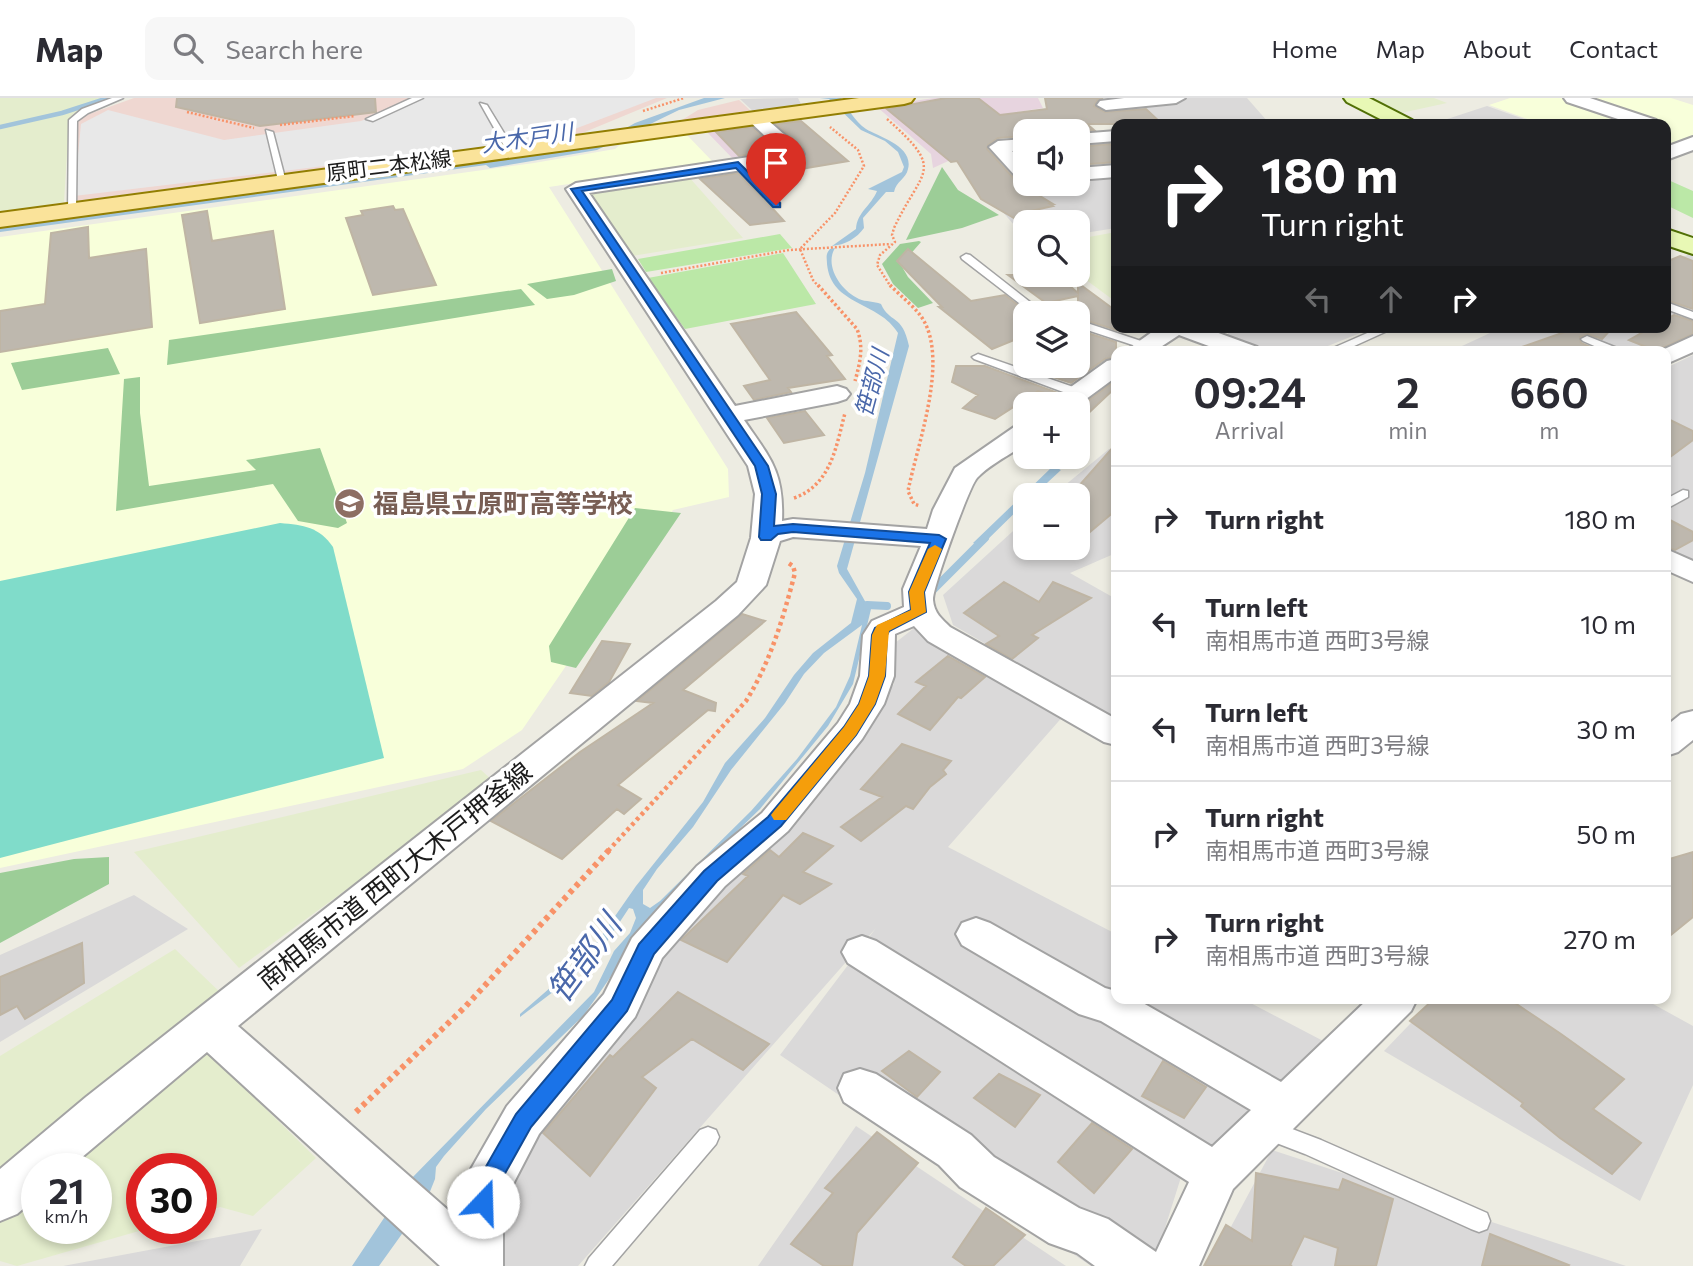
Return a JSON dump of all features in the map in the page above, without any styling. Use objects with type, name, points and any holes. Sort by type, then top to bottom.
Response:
[{"type":"main road","name":"原町二本松線","points":[[0,220],[904,98]]},
{"type":"street","points":[[1112,119],[1103,102],[1177,98]]},
{"type":"street","points":[[1354,98],[1395,119]]},
{"type":"street","points":[[1573,98],[1635,119]]},
{"type":"street","points":[[756,119],[795,154],[576,189],[762,466],[766,531],[810,529],[901,536],[943,526]]},
{"type":"street","points":[[1090,138],[1111,136]]},
{"type":"street","points":[[1671,150],[1687,138]]},
{"type":"street","points":[[1013,145],[998,147],[1013,163]]},
{"type":"street","points":[[1090,173],[1111,171]]},
{"type":"street","points":[[1671,238],[1693,247]]},
{"type":"street","points":[[1151,346],[1196,333]]},
{"type":"street","points":[[1201,333],[1233,346]]},
{"type":"street","points":[[1671,354],[1693,343]]},
{"type":"street","points":[[1080,392],[1111,370]]},
{"type":"street","points":[[730,415],[845,392]]},
{"type":"street","points":[[1013,440],[965,474],[916,592],[918,612],[939,634],[1111,731]]},
{"type":"street","name":"南相馬市道 西町大木戸押釜線","points":[[0,1199],[102,1111],[727,608],[751,585],[766,531]]},
{"type":"street","points":[[1671,561],[1693,573]]},
{"type":"street","points":[[209,1027],[469,1260],[488,1184],[523,1121],[620,1005],[646,949],[710,876],[775,822],[850,731],[867,704],[877,676],[879,635],[883,628],[918,612]]},
{"type":"street","points":[[1671,740],[1693,722]]},
{"type":"street","points":[[976,934],[1094,1002],[1113,1007],[1275,1117]]},
{"type":"street","points":[[862,952],[1216,1174]]},
{"type":"street","points":[[1174,1266],[1216,1174],[1391,1004]]},
{"type":"street","points":[[860,1088],[955,1150],[977,1172],[1066,1227],[1091,1235],[1137,1266]]},
{"type":"lane","points":[[71,210],[73,120],[85,111],[119,98]]},
{"type":"lane","points":[[365,117],[419,98]]},
{"type":"lane","points":[[483,105],[510,151]]},
{"type":"lane","points":[[269,129],[283,180]]},
{"type":"lane","points":[[738,165],[776,205]]},
{"type":"lane","points":[[967,257],[1024,301]]},
{"type":"lane","points":[[1671,307],[1693,316]]},
{"type":"lane","points":[[1090,328],[1134,346]]},
{"type":"lane","points":[[1345,346],[1376,333]]},
{"type":"lane","points":[[1587,339],[1604,346]]},
{"type":"lane","points":[[978,357],[1055,392]]},
{"type":"lane","points":[[1671,502],[1683,494]]},
{"type":"lane","points":[[1275,1117],[1479,1222]]},
{"type":"lane","points":[[597,1266],[708,1137]]},
{"type":"path","points":[[866,103],[919,149],[924,160],[920,179],[892,234],[895,242],[878,260],[880,274],[926,324],[933,346],[932,375],[908,491],[914,504],[926,509],[943,526]]},
{"type":"path","points":[[803,248],[835,213],[864,166],[858,150],[814,111]]},
{"type":"path","points":[[187,112],[256,128]]},
{"type":"path","points":[[269,129],[365,117]]},
{"type":"path","points":[[635,277],[803,248],[892,244]]},
{"type":"path","points":[[334,1139],[466,1006],[746,701],[761,679],[774,649],[795,573],[793,566],[766,531],[823,481],[845,392],[863,348],[860,335],[813,280],[803,248]]},
{"type":"shaded area","points":[[0,98],[114,98],[73,114],[69,122],[64,202],[0,213]]},
{"type":"shaded area","points":[[134,98],[667,98],[580,134],[76,201],[78,118]]},
{"type":"shaded area","points":[[416,98],[656,98],[559,135],[507,144],[74,196],[81,124],[108,110],[224,140],[361,121]]},
{"type":"shaded area","points":[[798,98],[803,108],[756,114],[740,99]]},
{"type":"shaded area","points":[[935,98],[1038,98],[1043,108],[961,121],[979,147],[933,168],[931,154],[876,106]]},
{"type":"shaded area","points":[[1184,98],[1247,98],[1265,119],[1119,119],[1114,109]]},
{"type":"shaded area","points":[[1372,98],[1434,98],[1447,103],[1401,113]]},
{"type":"shaded area","points":[[1510,98],[1671,98],[1693,105],[1693,136],[1689,141],[1671,148],[1671,119],[1527,119],[1489,105]]},
{"type":"shaded area","points":[[739,100],[754,114],[690,123],[682,120],[698,110]]},
{"type":"shaded area","points":[[1487,106],[1524,119],[1447,119]]},
{"type":"shaded area","points":[[753,124],[785,152],[736,162],[707,132]]},
{"type":"shaded area","name":"福島県立原町高等学校","points":[[687,135],[713,162],[549,187],[728,469],[729,497],[673,510],[522,730],[463,769],[0,868],[0,237],[534,163],[615,149],[627,139]]},
{"type":"shaded area","points":[[1111,137],[1111,229],[1090,232],[1090,210],[1013,210],[1013,224],[961,163],[993,147],[1013,145],[1013,196],[1090,196],[1090,139]]},
{"type":"shaded area","points":[[688,176],[743,238],[632,256],[587,191]]},
{"type":"shaded area","points":[[1111,233],[1111,298],[1090,283],[1090,237]]},
{"type":"shaded area","points":[[1693,253],[1693,334],[1669,346],[1462,346],[1490,333],[1671,333],[1671,261]]},
{"type":"shaded area","points":[[1229,333],[1360,333],[1328,346],[1243,346],[1224,338]]},
{"type":"shaded area","points":[[1693,355],[1693,565],[1671,554],[1671,366]]},
{"type":"shaded area","points":[[1111,450],[1111,555],[1070,573],[1111,596],[1111,716],[953,625],[943,595],[1013,531],[1013,560],[1090,560],[1090,483],[1068,483],[1085,469],[1090,469],[1090,465]]},
{"type":"shaded area","points":[[280,523],[310,528],[322,535],[333,547],[384,758],[0,858],[0,581]]},
{"type":"shaded area","points":[[918,625],[1065,714],[948,847],[1111,931],[1111,1004],[1253,1004],[1327,1043],[1182,1174],[1153,1266],[1091,1266],[780,1055],[876,928],[578,1266],[497,1266],[493,1262],[512,1161],[716,884],[783,836],[833,772],[894,684],[895,643]]},
{"type":"shaded area","points":[[481,770],[494,782],[239,968],[134,852]]},
{"type":"shaded area","points":[[134,895],[188,929],[0,1042],[0,955]]},
{"type":"shaded area","points":[[175,949],[225,997],[33,1153],[21,1153],[21,1163],[0,1180],[0,1056]]},
{"type":"shaded area","points":[[1429,1004],[1653,1004],[1693,1026],[1693,1085],[1640,1201],[1384,1051]]},
{"type":"shaded area","points":[[208,1052],[316,1158],[253,1216],[217,1208],[217,1153],[126,1153],[126,1235],[112,1239],[112,1153],[74,1153],[187,1057]]},
{"type":"shaded area","points":[[856,1126],[1066,1266],[758,1266]]},
{"type":"shaded area","points":[[1272,1150],[1626,1266],[1210,1266]]},
{"type":"shaded area","points":[[21,1198],[21,1244],[94,1244],[17,1266],[0,1261],[0,1216]]},
{"type":"shaded area","points":[[262,1229],[240,1266],[63,1266],[181,1244],[217,1244],[217,1237]]},
{"type":"green space","points":[[942,167],[958,190],[999,215],[962,228],[906,240]]},
{"type":"green space","points":[[1671,181],[1693,191],[1693,218],[1671,207]]},
{"type":"green space","points":[[780,234],[792,248],[646,272],[638,259]]},
{"type":"green space","points":[[921,242],[901,265],[908,277],[933,303],[918,308],[893,284],[882,264],[900,244]]},
{"type":"green space","points":[[783,253],[816,304],[685,329],[648,278]]},
{"type":"green space","points":[[612,269],[616,281],[574,295],[547,299],[527,284]]},
{"type":"green space","points":[[521,289],[535,305],[167,365],[169,340]]},
{"type":"green space","points":[[108,348],[120,374],[22,390],[11,363]]},
{"type":"green space","points":[[140,377],[140,413],[149,486],[256,470],[246,460],[320,448],[347,523],[338,528],[298,521],[273,484],[116,511],[124,379]]},
{"type":"green space","points":[[635,508],[681,513],[576,668],[551,662],[549,646]]},
{"type":"green space","points":[[109,857],[109,884],[0,943],[0,873],[74,859]]},
{"type":"water","points":[[704,98],[725,98],[679,110],[597,150],[490,168],[486,165],[0,232],[0,228],[50,220],[593,147],[635,123]]},
{"type":"water","points":[[820,98],[841,98],[862,126],[901,148],[908,161],[907,172],[894,192],[886,192],[863,218],[864,228],[861,232],[846,243],[832,246],[856,229],[859,218],[877,191],[868,189],[902,172],[904,167],[898,152],[885,141],[861,130],[829,99]]},
{"type":"water","points":[[835,248],[832,255],[833,270],[841,284],[859,299],[881,304],[903,328],[909,346],[847,569],[866,603],[879,605],[876,609],[871,609],[853,684],[828,726],[760,809],[698,869],[628,952],[584,1015],[486,1109],[444,1156],[436,1167],[435,1179],[427,1199],[379,1266],[352,1266],[408,1182],[594,992],[614,951],[630,933],[636,918],[633,909],[629,908],[602,949],[574,976],[520,1017],[520,1014],[574,967],[597,942],[636,886],[703,802],[725,763],[765,718],[794,675],[813,653],[851,623],[857,599],[837,566],[865,473],[898,333],[890,323],[837,288],[830,278],[827,264],[830,249]],"holes":[[[862,625],[850,676],[836,707],[797,759],[751,811],[660,901],[650,908],[643,904],[643,890],[657,869],[693,827],[731,770],[785,703],[804,674],[824,653]]]},
{"type":"water","points":[[1050,469],[1061,470],[1047,483],[1035,483]]},
{"type":"water","points":[[1013,505],[1013,515],[981,546],[973,543]]},
{"type":"building","points":[[177,98],[375,98],[376,112],[260,126],[176,107]]},
{"type":"building","points":[[946,98],[978,98],[1000,115],[1047,109],[1045,98],[1103,98],[1098,99],[1094,106],[1105,112],[1146,109],[1157,119],[1111,119],[1111,124],[1090,124],[1090,119],[1013,119],[1013,137],[998,138],[988,145],[987,149],[1013,178],[1013,196],[1040,196],[1053,206],[1035,210],[1013,210],[1013,217],[981,199],[957,161],[951,162],[887,109]]},
{"type":"building","points":[[801,121],[848,161],[759,176],[754,171],[789,166],[804,159],[804,149],[776,124]]},
{"type":"building","points":[[752,127],[776,150],[739,156],[716,132]]},
{"type":"building","points":[[1110,144],[1111,162],[1090,164],[1090,146]]},
{"type":"building","points":[[738,173],[784,221],[750,225],[700,179]]},
{"type":"building","points":[[393,206],[395,210],[403,209],[436,285],[373,295],[346,218],[363,215],[361,211]]},
{"type":"building","points":[[207,211],[212,241],[273,231],[285,309],[200,323],[182,215]]},
{"type":"building","points":[[88,227],[89,258],[146,249],[152,327],[0,352],[0,311],[45,304],[51,233]]},
{"type":"building","points":[[908,249],[971,301],[1005,295],[1013,301],[1013,340],[992,349],[939,307],[942,307],[897,261]]},
{"type":"building","points":[[1680,256],[1693,261],[1693,309],[1671,302],[1671,260]]},
{"type":"building","points":[[1024,287],[1071,287],[1078,293],[1078,287],[1083,287],[1111,307],[1111,328],[1090,322],[1090,301],[1078,301],[1078,296],[1043,301]]},
{"type":"building","points":[[796,312],[832,355],[827,356],[845,379],[788,388],[791,392],[754,400],[744,386],[770,380],[731,324]]},
{"type":"building","points":[[1671,316],[1693,321],[1693,334],[1667,346],[1644,346],[1629,340],[1641,333],[1671,333]]},
{"type":"building","points":[[1562,333],[1608,333],[1602,339],[1588,334],[1580,337],[1581,343],[1588,346],[1525,346]]},
{"type":"building","points":[[1090,334],[1116,342],[1116,346],[1111,346],[1111,358],[1090,370]]},
{"type":"building","points":[[956,366],[985,366],[1055,392],[1013,392],[1013,407],[995,419],[963,408],[978,395],[952,382]]},
{"type":"building","points":[[1056,378],[1078,378],[1071,383]]},
{"type":"building","points":[[1111,384],[1111,392],[1090,412],[1090,399]]},
{"type":"building","points":[[805,411],[824,435],[784,443],[767,418]]},
{"type":"building","points":[[1671,420],[1693,431],[1693,440],[1671,456]]},
{"type":"building","points":[[1111,450],[1111,514],[1090,532],[1090,483],[1082,483]]},
{"type":"building","points":[[1671,521],[1693,532],[1693,540],[1675,550],[1671,549]]},
{"type":"building","points":[[1004,582],[1039,602],[1053,582],[1091,598],[1032,635],[1038,638],[1012,659],[986,644],[999,636],[964,613]]},
{"type":"building","points":[[742,614],[765,621],[683,690],[716,703],[715,711],[708,710],[618,785],[641,799],[624,814],[617,809],[562,859],[491,821],[580,752],[653,703],[637,701]]},
{"type":"building","points":[[602,641],[630,644],[609,682],[592,696],[570,693]]},
{"type":"building","points":[[948,656],[985,677],[961,698],[958,697],[930,730],[898,714],[926,686],[916,682]]},
{"type":"building","points":[[902,744],[951,761],[943,770],[946,774],[930,787],[913,809],[906,806],[861,841],[841,827],[882,797],[861,789]]},
{"type":"building","points":[[803,833],[833,846],[803,872],[831,884],[800,904],[783,895],[727,962],[681,940],[748,876],[743,874],[770,850],[779,857]]},
{"type":"building","points":[[1693,852],[1693,917],[1671,935],[1671,859]]},
{"type":"building","points":[[82,943],[84,983],[25,1019],[17,1006],[0,1015],[0,977]]},
{"type":"building","points":[[678,992],[769,1044],[743,1070],[692,1039],[642,1077],[656,1088],[590,1176],[543,1133],[610,1055],[613,1057]]},
{"type":"building","points":[[1429,1004],[1516,1004],[1624,1079],[1593,1109],[1641,1143],[1612,1174],[1560,1138],[1521,1106],[1523,1103],[1410,1021]]},
{"type":"building","points":[[909,1051],[940,1072],[917,1097],[882,1071]]},
{"type":"building","points":[[1163,1061],[1206,1087],[1184,1118],[1142,1096]]},
{"type":"building","points":[[999,1074],[1040,1095],[1015,1127],[974,1098]]},
{"type":"building","points":[[1092,1123],[1132,1149],[1094,1193],[1058,1162]]},
{"type":"building","points":[[877,1132],[918,1163],[857,1233],[852,1266],[824,1266],[791,1244],[833,1193],[825,1188]]},
{"type":"building","points":[[1256,1173],[1339,1190],[1343,1179],[1393,1199],[1376,1266],[1335,1266],[1338,1248],[1304,1236],[1290,1265],[1292,1266],[1204,1266],[1226,1225],[1252,1241]]},
{"type":"building","points":[[986,1208],[1025,1235],[993,1266],[966,1266],[953,1257]]},
{"type":"building","points":[[1490,1234],[1569,1265],[1482,1266]]},
{"type":"waterway","name":"大木戸川","points":[[0,127],[62,113],[108,98]]},
{"type":"waterway","name":"笹部川","points":[[1051,473],[1056,469]]},
{"type":"waterway","name":"笹部川","points":[[932,591],[985,538]]},
{"type":"waterway","name":"笹部川","points":[[867,605],[887,606]]},
{"type":"slow traffic","points":[[780,815],[850,731],[867,704],[877,676],[879,635],[883,628],[918,612],[916,592],[928,571],[935,549]]},
{"type":"place","name":"福島県立原町高等学校","points":[[350,504]]},
{"type":"route","points":[[483,1202],[488,1184],[523,1121],[620,1005],[646,949],[710,876],[775,822],[850,731],[867,704],[877,676],[879,635],[883,628],[918,612],[916,592],[928,571],[939,539],[793,528],[774,531],[766,537],[769,527],[769,494],[762,466],[735,422],[576,189],[738,165],[776,205]]}]
